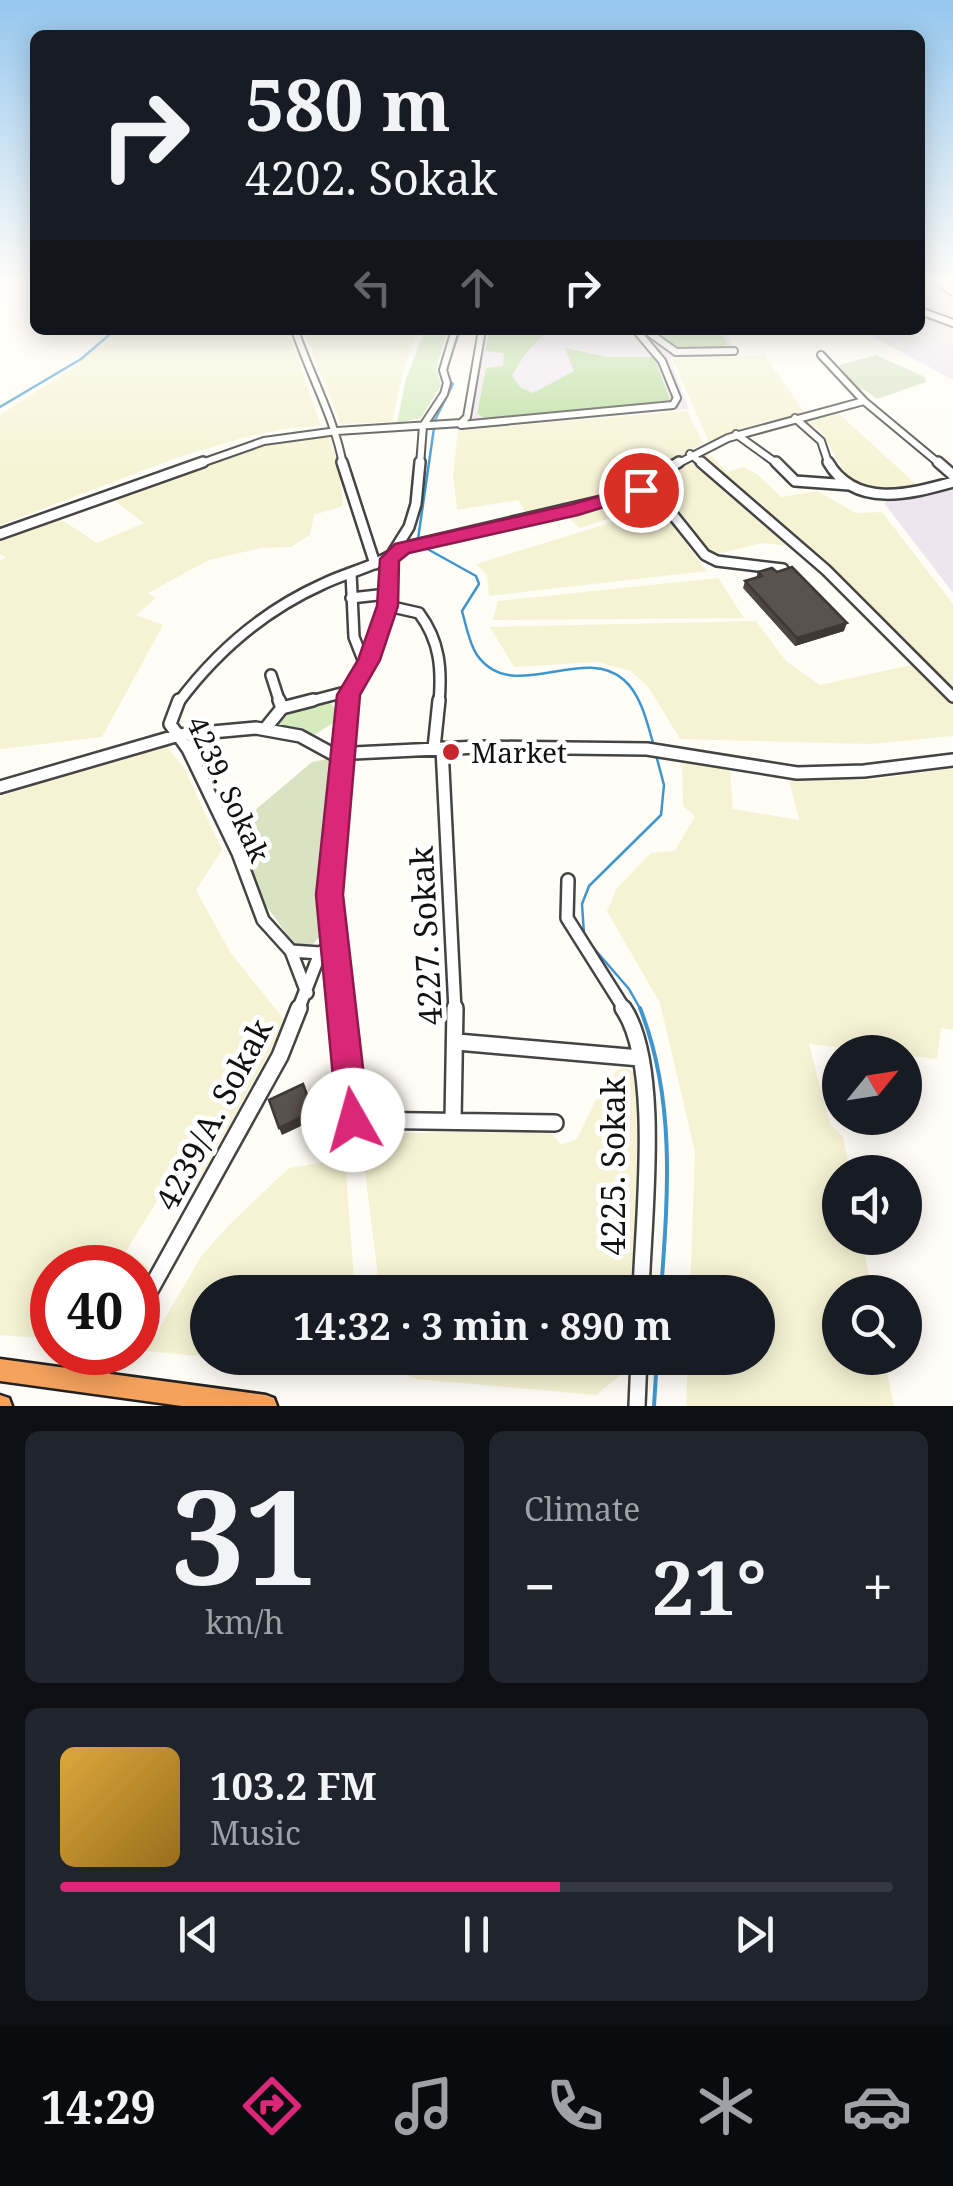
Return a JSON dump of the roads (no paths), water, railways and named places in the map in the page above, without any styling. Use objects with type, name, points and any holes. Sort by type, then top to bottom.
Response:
[{"type":"highway","points":[[0,1370],[266,1406]]},
{"type":"street","points":[[300,346],[316,391],[337,431],[345,480],[374,564]]},
{"type":"street","points":[[450,346],[443,370],[447,383],[444,394],[425,426],[416,504],[409,526],[390,559],[388,600],[365,665],[349,690],[329,895],[353,1120],[555,1123]]},
{"type":"street","points":[[451,426],[467,417],[479,346]]},
{"type":"street","points":[[0,534],[248,444],[337,431],[451,426],[674,405],[677,398],[662,359],[650,346]]},
{"type":"street","points":[[667,346],[676,352],[734,351]]},
{"type":"street","points":[[821,355],[864,401],[953,478]]},
{"type":"street","name":"4239. Sokak","points":[[306,992],[290,951],[263,920],[238,853],[170,724],[171,713],[236,638],[279,606],[351,572],[390,559],[402,548],[578,509],[649,485],[690,454],[736,434],[864,401]]},
{"type":"street","points":[[796,418],[821,442],[829,465],[849,485]]},
{"type":"street","points":[[736,434],[772,457],[795,481],[814,486],[849,485],[892,496],[953,478]]},
{"type":"street","points":[[690,454],[773,522],[868,610],[953,697]]},
{"type":"street","points":[[649,485],[704,555],[717,561],[783,569]]},
{"type":"street","points":[[351,572],[356,649],[365,665]]},
{"type":"street","points":[[351,598],[388,600]]},
{"type":"street","name":"4227. Sokak","points":[[388,600],[419,612],[438,648],[442,674],[438,748],[458,1042],[454,1121]]},
{"type":"street","points":[[271,675],[282,708]]},
{"type":"street","points":[[265,728],[282,708],[349,690]]},
{"type":"street","points":[[0,787],[179,736],[265,728],[300,736],[324,753],[344,754],[438,748],[647,748],[741,767],[797,773],[953,760]]},
{"type":"street","name":"4225. Sokak","points":[[568,880],[567,918],[574,935],[630,1016],[647,1082],[642,1275]]},
{"type":"street","points":[[290,951],[320,953],[335,944]]},
{"type":"street","name":"4239/A. Sokak","points":[[160,1272],[280,1056],[320,953]]},
{"type":"street","points":[[458,1042],[640,1058]]},
{"type":"street","points":[[96,1382],[100,1375]]},
{"type":"street","points":[[638,1406],[639,1375]]},
{"type":"waterway","points":[[0,407],[97,346]]},
{"type":"waterway","points":[[445,373],[455,346]]},
{"type":"waterway","points":[[435,420],[453,384],[448,380]]},
{"type":"waterway","points":[[418,539],[434,428]]},
{"type":"waterway","points":[[422,546],[476,576],[479,584],[462,611],[474,650],[492,669],[529,676],[569,669],[607,670],[624,680],[635,693],[653,743]]},
{"type":"waterway","points":[[584,934],[582,904],[589,886],[661,815],[664,785],[656,755]]},
{"type":"waterway","points":[[591,945],[629,989],[640,1009]]},
{"type":"waterway","points":[[640,1009],[659,1077],[667,1148],[662,1275]]},
{"type":"waterway","points":[[654,1406],[656,1375]]},
{"type":"place","name":"Market","points":[[451,752]]}]
